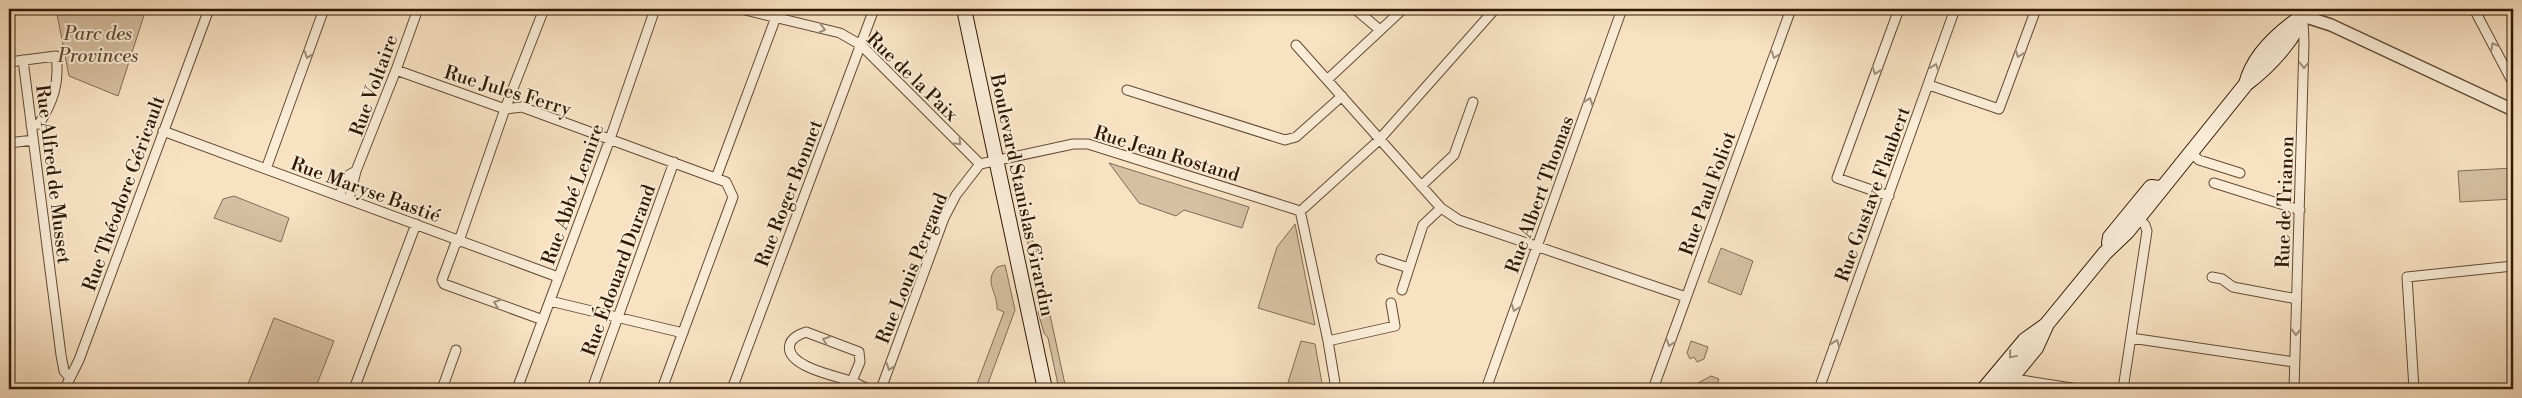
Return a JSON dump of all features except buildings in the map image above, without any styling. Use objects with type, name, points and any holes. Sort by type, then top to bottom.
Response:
[{"type":"main road","name":"Boulevard Stanislas Girardin","points":[[964,9],[1045,389]]},
{"type":"main road","points":[[1984,389],[2025,340],[2046,325],[2105,253],[2117,243],[2159,194],[2160,188],[2246,84],[2259,74],[2289,40],[2304,11]]},
{"type":"main road","points":[[2105,253],[2110,237],[2151,187],[2160,188]]},
{"type":"main road","points":[[2002,389],[2036,348],[2046,325]]},
{"type":"street","name":"Rue Théodore Géricault","points":[[66,389],[79,360],[208,9]]},
{"type":"street","points":[[266,169],[324,9]]},
{"type":"street","name":"Rue Voltaire","points":[[349,200],[356,171],[418,9]]},
{"type":"street","points":[[543,320],[444,284],[442,280],[455,245],[459,241],[505,109],[544,9]]},
{"type":"street","name":"Rue Abbé Lemire","points":[[517,389],[610,139],[655,9]]},
{"type":"street","name":"Rue de la Paix","points":[[741,9],[778,13],[840,33],[861,45],[980,164]]},
{"type":"street","name":"Rue Roger Bonnet","points":[[732,389],[874,9]]},
{"type":"street","points":[[1355,9],[1380,30]]},
{"type":"street","points":[[1327,80],[1403,9]]},
{"type":"street","points":[[1336,389],[1301,211],[1380,138],[1495,9]]},
{"type":"street","name":"Rue Albert Thomas","points":[[1486,389],[1622,9]]},
{"type":"street","name":"Rue Paul Foliot","points":[[1653,389],[1792,9]]},
{"type":"street","points":[[1889,196],[1837,178],[1898,9]]},
{"type":"street","name":"Rue Gustave Flaubert","points":[[1819,389],[1955,9]]},
{"type":"street","points":[[1928,85],[1998,109],[2036,9]]},
{"type":"street","points":[[2474,9],[2513,83]]},
{"type":"street","points":[[2304,11],[2513,110]]},
{"type":"street","name":"Rue de Trianon","points":[[2294,389],[2304,11]]},
{"type":"street","points":[[662,389],[733,197],[726,182],[716,178],[778,13]]},
{"type":"street","points":[[1296,45],[1380,138],[1420,186],[1441,208],[1459,220],[1686,297]]},
{"type":"street","name":"Rue Alfred de Musset","points":[[9,62],[56,56],[58,83],[48,110],[39,124],[31,125]]},
{"type":"street","name":"Rue Alfred de Musset","points":[[23,60],[61,355],[64,371],[70,378]]},
{"type":"street","name":"Rue Jules Ferry","points":[[396,70],[505,109],[522,107],[716,178]]},
{"type":"street","points":[[1127,90],[1285,140],[1296,137],[1342,96]]},
{"type":"street","points":[[1420,186],[1454,155],[1473,102]]},
{"type":"street","name":"Rue Maryse Bastié","points":[[163,131],[558,277]]},
{"type":"street","points":[[9,143],[33,140]]},
{"type":"street","name":"Rue Jean Rostand","points":[[996,160],[1073,144],[1088,144],[1301,211]]},
{"type":"street","points":[[2190,152],[2199,160],[2240,172]]},
{"type":"street","points":[[980,164],[996,160]]},
{"type":"street","name":"Rue Édouard Durand","points":[[592,389],[674,162]]},
{"type":"street","name":"Rue Louis Pergaud","points":[[881,389],[944,218],[956,196],[980,164]]},
{"type":"street","name":"Rue Voltaire","points":[[339,196],[349,175],[356,171]]},
{"type":"street","points":[[2214,184],[2300,210]]},
{"type":"street","points":[[1402,290],[1423,225],[1441,208]]},
{"type":"street","points":[[2123,389],[2147,231],[2145,225],[2138,218]]},
{"type":"street","points":[[354,389],[416,224]]},
{"type":"street","points":[[1381,259],[1409,268]]},
{"type":"street","points":[[2414,389],[2407,277],[2513,266]]},
{"type":"street","points":[[2212,277],[2222,279],[2234,286],[2297,299]]},
{"type":"street","points":[[550,301],[683,333]]},
{"type":"street","points":[[1328,341],[1395,326],[1391,303]]},
{"type":"street","name":"Rue Louis Pergaud","points":[[852,381],[860,362],[859,352],[806,332],[792,340],[789,346],[790,352],[805,365],[835,378],[852,381],[868,389]]},
{"type":"street","points":[[2131,338],[2294,362]]},
{"type":"street","points":[[442,389],[456,350]]},
{"type":"street","points":[[2013,376],[2021,380],[2078,389]]},
{"type":"street","points":[[51,389],[66,389]]},
{"type":"green space","name":"Parc des Provinces","points":[[56,9],[146,9],[118,96],[69,76]]},
{"type":"green space","points":[[1109,163],[1249,207],[1242,228],[1184,210],[1176,216],[1139,203]]},
{"type":"green space","points":[[2513,168],[2513,199],[2460,202],[2458,171]]},
{"type":"green space","points":[[234,196],[289,218],[281,242],[214,218],[223,199]]},
{"type":"green space","points":[[1295,224],[1315,325],[1258,308],[1277,247]]},
{"type":"green space","points":[[1026,235],[1035,243],[1039,251],[1034,270]]},
{"type":"green space","points":[[1721,248],[1753,261],[1741,295],[1708,282]]},
{"type":"green space","points":[[1005,265],[1015,310],[986,389],[975,389],[1004,312],[997,309],[991,278],[997,267]]},
{"type":"green space","points":[[1042,285],[1066,389],[1059,389],[1048,338],[1044,333],[1038,312],[1041,307],[1038,290]]},
{"type":"green space","points":[[274,318],[334,341],[315,389],[246,389]]},
{"type":"green space","points":[[1301,341],[1315,344],[1323,389],[1286,389]]},
{"type":"green space","points":[[1691,341],[1708,347],[1704,359],[1697,362],[1694,357],[1690,359],[1687,353]]},
{"type":"green space","points":[[1711,376],[1719,379],[1715,389],[1698,388],[1698,383]]}]
